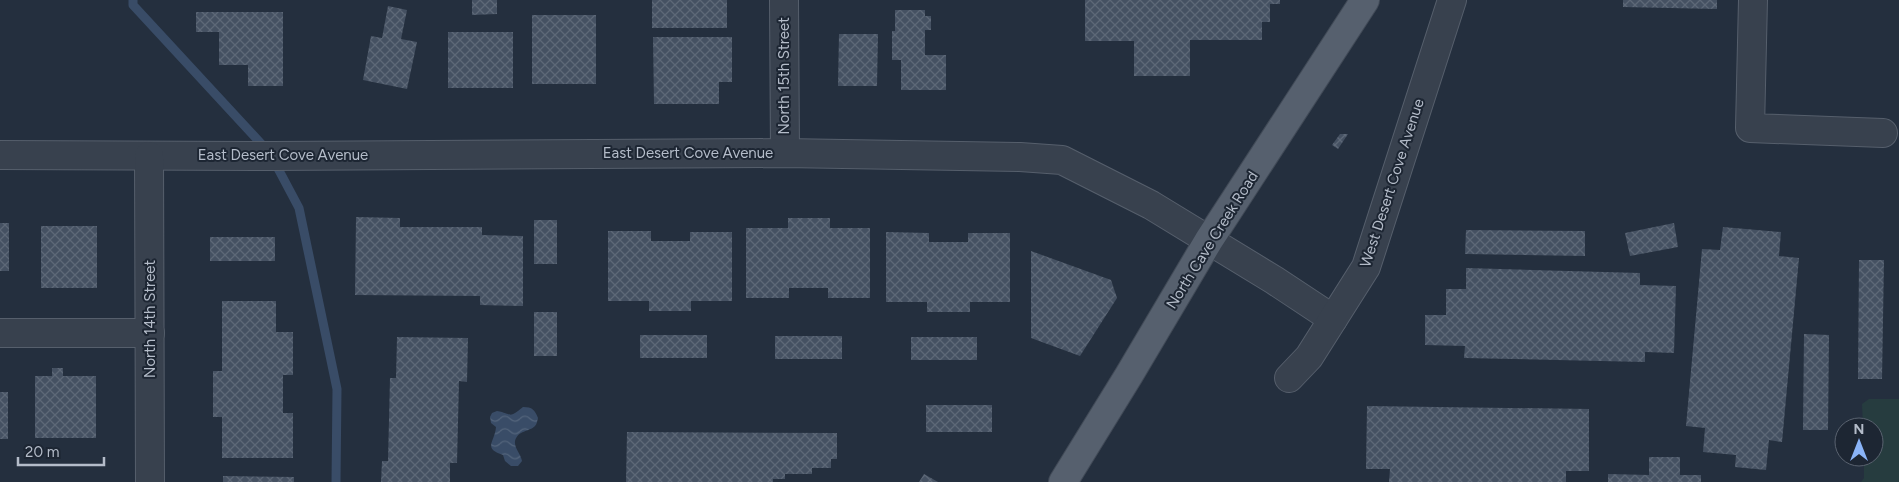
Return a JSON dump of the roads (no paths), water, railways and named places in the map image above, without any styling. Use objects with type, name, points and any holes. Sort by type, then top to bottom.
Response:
[{"type":"main road","name":"North Cave Creek Road","points":[[1063,482],[1209,240],[1365,0]]},
{"type":"street","name":"North 15th Street","points":[[784,0],[785,153]]},
{"type":"street","name":"West Desert Cove Avenue","points":[[1289,378],[1309,357],[1366,267],[1452,0]]},
{"type":"street","points":[[1754,0],[1750,128],[1883,133]]},
{"type":"street","name":"East Desert Cove Avenue","points":[[0,155],[785,153],[1020,157],[1062,160],[1151,205],[1333,319]]},
{"type":"street","name":"North 14th Street","points":[[149,156],[150,482]]},
{"type":"street","points":[[0,333],[150,333]]},
{"type":"water","points":[[523,407],[529,408],[536,413],[537,423],[516,437],[516,446],[522,461],[518,466],[511,466],[505,461],[503,455],[491,447],[496,427],[491,423],[490,417],[492,413],[497,411],[512,414]]},
{"type":"waterway","points":[[133,0],[133,5],[267,150]]},
{"type":"waterway","points":[[274,161],[299,208],[337,389],[336,482]]}]
